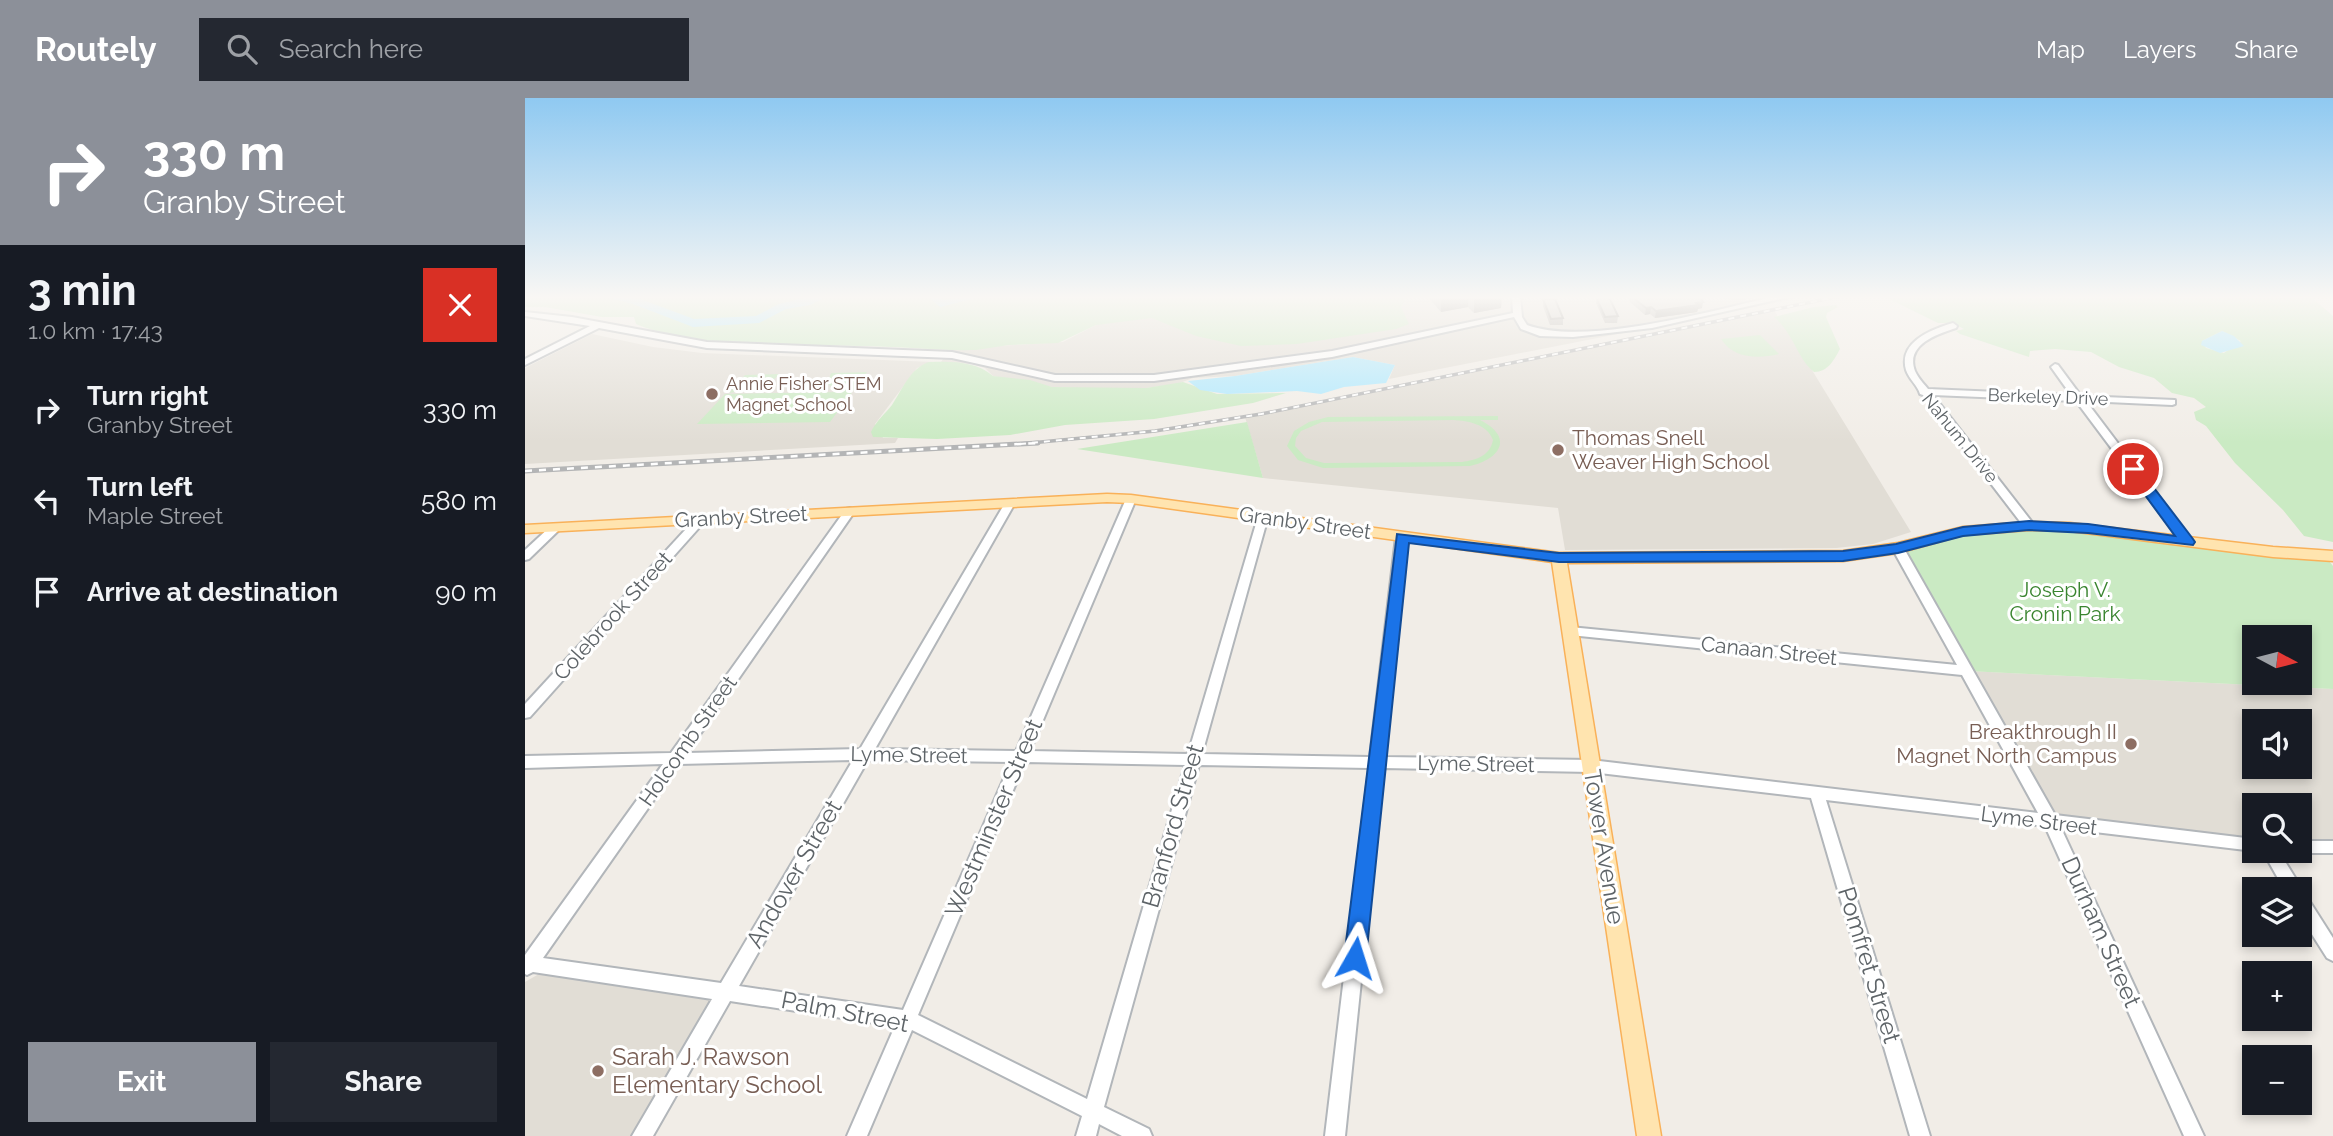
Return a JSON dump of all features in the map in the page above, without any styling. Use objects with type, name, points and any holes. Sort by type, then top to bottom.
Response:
[{"type":"main road","name":"Granby Street","points":[[525,528],[1132,499],[1559,558],[1843,556],[1898,548],[1934,536],[1963,531],[2029,526],[2070,527],[2330,560]]},
{"type":"main road","name":"Tower Avenue","points":[[1559,558],[1649,1136]]},
{"type":"street","points":[[525,362],[560,344]]},
{"type":"street","points":[[703,344],[942,354],[980,359],[1041,376],[1099,379],[1183,375],[1332,354],[1376,344]]},
{"type":"street","name":"Nahum Drive","points":[[1918,344],[1911,352],[1909,368],[1923,391],[2029,526]]},
{"type":"street","points":[[2055,366],[2187,542]]},
{"type":"street","name":"Berkeley Drive","points":[[1923,391],[2172,402]]},
{"type":"street","name":"Westminster Street","points":[[857,1136],[1132,499]]},
{"type":"street","name":"Andover Street","points":[[642,1136],[1010,503]]},
{"type":"street","name":"Holcomb Street","points":[[527,966],[850,511]]},
{"type":"street","name":"Branford Street","points":[[1086,1136],[1263,517]]},
{"type":"street","name":"Colebrook Street","points":[[525,713],[701,519]]},
{"type":"street","points":[[525,556],[556,527]]},
{"type":"street","points":[[1335,1136],[1402,537]]},
{"type":"street","name":"Durham Street","points":[[1898,548],[2052,822],[2194,1136]]},
{"type":"street","name":"Canaan Street","points":[[1570,631],[1967,671]]},
{"type":"street","name":"Lyme Street","points":[[525,762],[864,754],[1591,766],[2242,844]]},
{"type":"street","name":"Pomfret Street","points":[[1817,795],[1920,1136]]},
{"type":"street","points":[[2312,847],[2333,848]]},
{"type":"street","points":[[2312,920],[2333,953]]},
{"type":"street","name":"Palm Street","points":[[527,966],[727,991],[908,1019],[1142,1136]]},
{"type":"shaded area","name":"Annie Fisher STEM Magnet School","points":[[571,344],[641,344],[702,353],[934,362],[917,368],[875,424],[883,438],[898,438],[895,443],[525,464],[525,368]]},
{"type":"shaded area","points":[[1024,344],[1565,344],[1389,379],[1395,365],[1353,357],[1235,376],[1193,378],[1177,384],[1146,388],[1052,387],[993,376],[985,368],[972,364],[941,362],[950,349]]},
{"type":"shaded area","name":"Thomas Snell Weaver High School","points":[[1604,344],[1796,344],[1911,532],[1873,544],[1836,548],[1565,550],[1558,508],[1263,478],[1245,417]]},
{"type":"shaded area","name":"Breakthrough II Magnet North Campus","points":[[1967,671],[2242,685],[2242,695],[2312,695],[2312,688],[2333,689],[2333,847],[2312,847],[2312,793],[2242,793],[2242,844],[2051,822]]},
{"type":"shaded area","name":"Sarah J. Rawson Elementary School","points":[[539,974],[709,1000],[709,1005],[632,1136],[525,1136],[525,982]]},
{"type":"green space","points":[[738,344],[1023,344],[976,350]]},
{"type":"green space","points":[[1234,344],[1285,344],[1241,346]]},
{"type":"green space","points":[[1769,344],[1779,354],[1747,356],[1726,346]]},
{"type":"green space","points":[[1794,344],[1838,344],[1840,349],[1827,368],[1819,371],[1814,372]]},
{"type":"green space","points":[[1991,344],[2204,344],[2206,348],[2224,353],[2236,344],[2333,344],[2333,542],[2304,536],[2283,510],[2235,463],[2206,426],[2196,420],[2194,412],[2206,407],[2194,398],[2172,393],[2154,378],[2119,367],[2091,352],[2055,349],[2030,351],[2029,357]]},
{"type":"green space","points":[[929,362],[963,363],[979,367],[993,376],[1030,380],[1052,387],[1146,388],[1183,382],[1217,394],[1286,393],[1253,403],[1154,419],[1065,425],[1010,435],[937,439],[873,437],[873,428],[892,405],[907,380],[917,369]]},
{"type":"green space","points":[[867,372],[830,422],[697,424],[725,394],[843,392],[827,384],[831,373]]},
{"type":"green space","points":[[781,374],[761,388],[729,393],[745,375]]},
{"type":"green space","points":[[1498,416],[1498,420],[1480,420],[1497,433],[1499,447],[1489,458],[1470,466],[1323,468],[1298,460],[1287,446],[1294,431],[1309,422],[1328,417]],"holes":[[[1453,420],[1477,424],[1486,430],[1493,440],[1489,450],[1477,458],[1462,462],[1324,463],[1306,458],[1295,446],[1301,431],[1322,422]]]},
{"type":"green space","points":[[1247,422],[1263,478],[1077,449]]},
{"type":"green space","name":"Joseph V. Cronin Park","points":[[2029,526],[2325,556],[2333,566],[2333,689],[2312,688],[2312,625],[2242,625],[2242,685],[1967,671],[1898,548],[1934,536]]},
{"type":"water","points":[[2242,344],[2244,346],[2220,353],[2201,345]]},
{"type":"water","points":[[1353,357],[1395,365],[1386,383],[1344,387],[1321,394],[1297,391],[1227,394],[1200,390],[1188,381],[1235,376]]},
{"type":"railway","points":[[1020,444],[1155,431],[1261,414],[1603,344]]},
{"type":"railway","points":[[1020,444],[1038,443]]},
{"type":"railway","points":[[525,471],[1020,444]]},
{"type":"place","name":"Annie Fisher STEM Magnet School","points":[[712,394]]},
{"type":"place","name":"Thomas Snell Weaver High School","points":[[1558,450]]},
{"type":"place","name":"Breakthrough II Magnet North Campus","points":[[2131,744]]},
{"type":"place","name":"Sarah J. Rawson Elementary School","points":[[598,1071]]},
{"type":"route","points":[[1355,958],[1402,537],[1559,558],[1843,556],[1898,548],[1934,536],[1963,531],[2029,526],[2070,527],[2187,542],[2133,469]]}]
